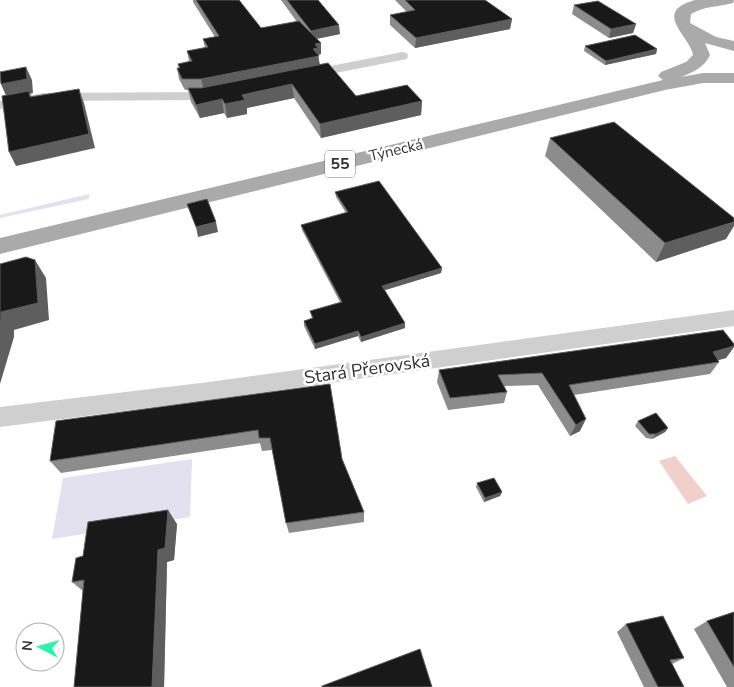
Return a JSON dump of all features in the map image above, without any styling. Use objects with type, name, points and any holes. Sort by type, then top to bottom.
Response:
[{"type":"main road","points":[[684,26],[682,15],[688,8],[702,3],[728,0]]},
{"type":"main road","name":"55","points":[[684,26],[724,54]]},
{"type":"main road","name":"55","points":[[661,78],[701,59],[700,48],[684,26]]},
{"type":"main road","name":"Týnecká","points":[[724,54],[724,70],[734,77]]},
{"type":"main road","name":"Týnecká","points":[[0,229],[338,154],[661,78],[700,71],[724,54]]},
{"type":"main road","name":"Týnecká","points":[[0,246],[672,84],[703,78],[734,77]]},
{"type":"street","points":[[291,78],[402,56]]},
{"type":"street","points":[[0,105],[43,97],[204,96],[233,90]]},
{"type":"street","name":"Stará Přerovská","points":[[0,417],[228,388],[734,318]]},
{"type":"shaded area","points":[[89,194],[89,199],[0,218],[0,215]]},
{"type":"shaded area","points":[[675,456],[707,496],[688,504],[659,461]]},
{"type":"shaded area","points":[[192,459],[190,517],[52,539],[63,478]]},
{"type":"building","points":[[196,0],[239,0],[261,28],[299,21],[321,43],[315,44],[318,48],[313,49],[319,56],[201,79],[182,79],[177,68],[180,68],[178,64],[192,61],[187,51],[208,47],[203,39],[219,36]]},
{"type":"building","points":[[287,0],[318,0],[339,25],[311,31]]},
{"type":"building","points":[[405,0],[485,0],[512,19],[416,38],[390,15],[415,10]]},
{"type":"building","points":[[598,1],[636,24],[611,29],[574,5]]},
{"type":"building","points":[[635,35],[657,49],[606,61],[585,46]]},
{"type":"building","points":[[328,63],[356,96],[407,85],[422,101],[320,124],[292,84],[242,95],[245,100],[225,104],[222,99],[196,105],[188,88],[201,88]]},
{"type":"building","points":[[26,67],[27,79],[1,84],[0,72]]},
{"type":"building","points":[[79,89],[89,134],[9,152],[2,96],[29,91],[30,97]]},
{"type":"building","points":[[614,122],[734,218],[734,222],[665,243],[550,138]]},
{"type":"building","points":[[379,181],[442,268],[382,286],[405,323],[361,337],[358,331],[315,344],[304,321],[313,318],[310,311],[342,302],[301,225],[348,212],[335,192]]},
{"type":"building","points":[[207,199],[216,222],[196,227],[187,204]]},
{"type":"building","points":[[26,257],[35,260],[38,303],[1,312],[0,322],[0,264]]},
{"type":"building","points":[[723,330],[734,346],[713,352],[719,362],[569,385],[586,419],[576,425],[542,373],[498,375],[507,392],[450,398],[439,370]]},
{"type":"building","points":[[330,384],[342,459],[364,512],[286,523],[270,438],[259,438],[258,430],[50,461],[56,421]]},
{"type":"building","points":[[656,413],[668,428],[656,434],[649,434],[638,421]]},
{"type":"building","points":[[494,478],[502,492],[485,498],[477,483]]},
{"type":"building","points":[[168,510],[165,548],[158,550],[152,687],[74,687],[84,580],[72,582],[76,558],[83,556],[88,522]]},
{"type":"building","points":[[734,612],[734,667],[707,621]]},
{"type":"building","points":[[663,616],[684,658],[670,660],[684,687],[658,687],[626,624]]},
{"type":"building","points":[[420,649],[432,687],[322,687],[322,686]]}]
